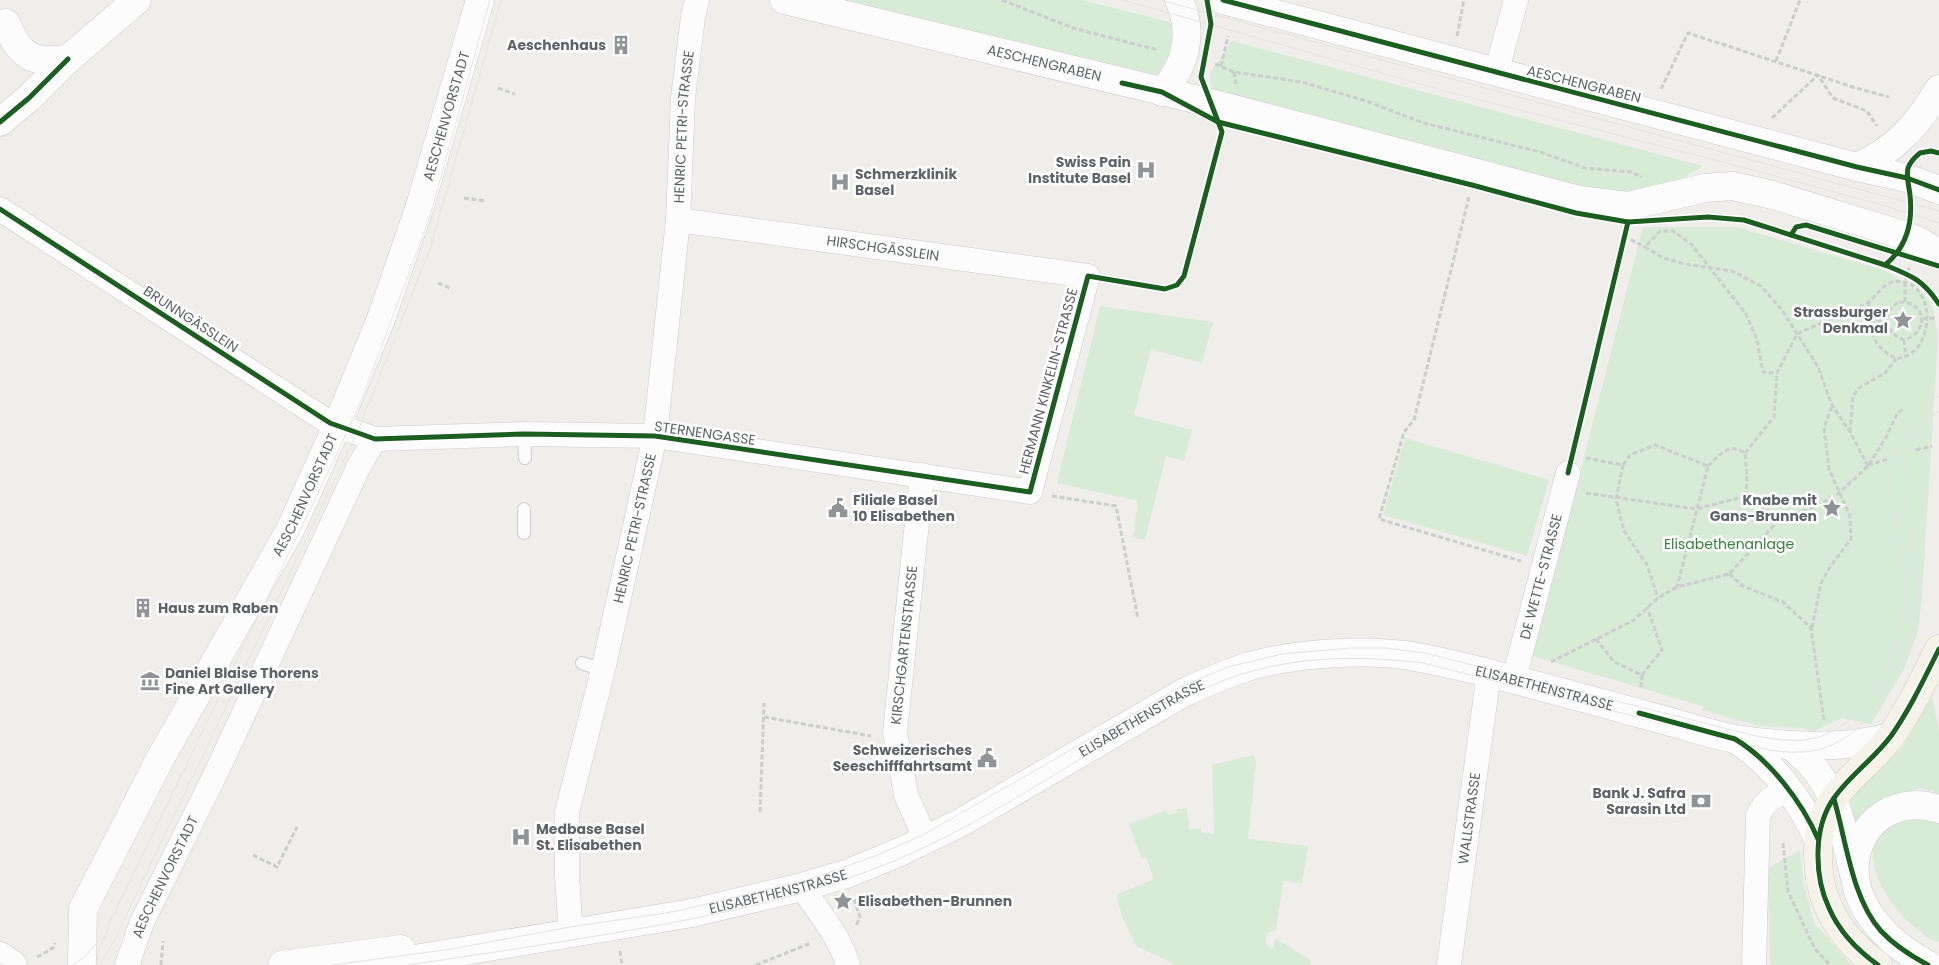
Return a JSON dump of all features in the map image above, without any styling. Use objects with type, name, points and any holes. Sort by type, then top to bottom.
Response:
[{"type":"main road","points":[[1878,965],[1852,942],[1840,927],[1828,906],[1820,870],[1818,840],[1824,819],[1834,799],[1890,737],[1910,706],[1939,649]]},
{"type":"street","points":[[0,122],[29,98],[68,59],[137,0]]},
{"type":"street","name":"AESCHENVORSTADT","points":[[82,965],[83,909],[160,759],[290,530],[337,426],[381,319],[420,206],[480,0]]},
{"type":"street","name":"HENRIC PETRI-STRASSE","points":[[571,934],[567,876],[567,812],[593,667],[655,436],[678,220],[683,98],[693,16],[697,0]]},
{"type":"street","name":"AESCHENGRABEN","points":[[784,0],[1162,92],[1579,200],[1628,206],[1705,188],[1732,186],[1773,195],[1906,236],[1919,241],[1939,254]]},
{"type":"street","points":[[1162,92],[1175,77],[1184,57],[1188,31],[1179,0]]},
{"type":"street","name":"AESCHENGRABEN","points":[[1223,0],[1857,167],[1907,178],[1939,190]]},
{"type":"street","points":[[1496,73],[1516,0]]},
{"type":"street","points":[[7,20],[16,44],[30,58],[41,61],[68,59]]},
{"type":"street","points":[[1857,167],[1878,157],[1901,139],[1921,117],[1939,89]]},
{"type":"street","name":"BRUNNGÄSSLEIN","points":[[0,209],[337,426],[375,439]]},
{"type":"street","name":"HIRSCHGÄSSLEIN","points":[[678,220],[1088,276]]},
{"type":"street","name":"HERMANN KINKELIN-STRASSE","points":[[1030,492],[1088,276]]},
{"type":"street","name":"STERNENGASSE","points":[[375,439],[524,434],[655,436],[1030,492]]},
{"type":"street","name":"AESCHENVORSTADT","points":[[126,965],[142,922],[216,773],[360,466],[375,439]]},
{"type":"street","name":"DE WETTE-STRASSE","points":[[1513,679],[1571,473]]},
{"type":"street","name":"KIRSCHGARTENSTRASSE","points":[[922,475],[895,732],[906,795],[926,840]]},
{"type":"street","name":"ELISABETHENSTRASSE","points":[[379,965],[692,913],[802,887],[848,873],[926,840],[969,818],[1183,692],[1250,666],[1288,659],[1342,653],[1376,653],[1439,661],[1735,739],[1789,745],[1858,744],[1890,737]]},
{"type":"street","name":"WALLSTRASSE","points":[[1449,965],[1513,679]]},
{"type":"street","name":"ELISABETHENSTRASSE","points":[[1735,739],[1762,762],[1789,790],[1804,811],[1818,840]]},
{"type":"street","points":[[1789,745],[1818,774],[1834,799],[1861,899],[1866,910],[1882,932],[1908,954],[1928,965]]},
{"type":"street","points":[[1754,965],[1758,816],[1762,806],[1767,801],[1789,790]]},
{"type":"street","points":[[1854,874],[1859,846],[1874,820],[1884,813],[1910,804],[1939,809]]},
{"type":"street","points":[[802,887],[835,935],[844,951],[848,965]]},
{"type":"street","name":"ELISABETHENSTRASSE","points":[[282,965],[393,951],[483,936],[571,934]]},
{"type":"street","points":[[0,956],[13,965]]},
{"type":"lane","points":[[524,434],[525,458]]},
{"type":"lane","points":[[524,509],[524,533]]},
{"type":"path","points":[[1002,0],[1074,28],[1162,51]]},
{"type":"path","points":[[1456,41],[1464,0]]},
{"type":"path","points":[[1776,61],[1800,0]]},
{"type":"path","points":[[1658,96],[1688,32],[1856,88],[1889,97]]},
{"type":"path","points":[[1221,66],[1228,36]]},
{"type":"path","points":[[1215,64],[1234,72],[1302,82],[1366,101],[1424,124],[1540,152],[1585,168],[1631,172],[1640,175],[1645,181]]},
{"type":"path","points":[[1772,119],[1818,75]]},
{"type":"path","points":[[1818,75],[1833,98],[1868,111],[1877,127]]},
{"type":"path","points":[[498,88],[515,94]]},
{"type":"path","points":[[1475,172],[1414,420],[1404,432],[1379,519],[1543,568]]},
{"type":"path","points":[[464,198],[486,200]]},
{"type":"path","points":[[1645,247],[1660,230],[1673,232],[1692,246],[1710,266],[1746,314],[1757,340],[1762,372],[1777,373]]},
{"type":"path","points":[[1624,236],[1670,260],[1732,271],[1761,286],[1782,310],[1818,367],[1832,405],[1850,432],[1868,466]]},
{"type":"path","points":[[1900,271],[1912,276]]},
{"type":"path","points":[[1744,453],[1774,417],[1777,373],[1797,334],[1869,302],[1882,288],[1891,282],[1905,282],[1918,286],[1927,296]]},
{"type":"path","points":[[1905,282],[1905,302]]},
{"type":"path","points":[[438,283],[452,289]]},
{"type":"path","points":[[1869,302],[1870,332],[1876,344],[1896,359],[1916,355]]},
{"type":"path","points":[[1900,302],[1914,305],[1922,319],[1921,327],[1917,333],[1904,340],[1895,336],[1889,330],[1887,321],[1893,306],[1900,302]]},
{"type":"path","points":[[1934,312],[1936,325]]},
{"type":"path","points":[[1922,319],[1936,318]]},
{"type":"path","points":[[1869,322],[1887,321]]},
{"type":"path","points":[[1904,340],[1906,358]]},
{"type":"path","points":[[1850,432],[1853,396],[1859,388],[1885,373],[1896,359]]},
{"type":"path","points":[[1812,628],[1821,583],[1830,567],[1851,539],[1850,516],[1829,469],[1824,428],[1832,405]]},
{"type":"path","points":[[1513,679],[1542,667],[1634,620],[1658,598],[1677,587],[1729,574],[1780,519],[1817,506],[1839,493],[1868,466],[1886,437],[1898,412],[1902,410]]},
{"type":"path","points":[[1658,598],[1647,566],[1624,531],[1616,498],[1622,465],[1630,455],[1655,445],[1708,466]]},
{"type":"path","points":[[1916,450],[1932,446]]},
{"type":"path","points":[[1677,587],[1708,466],[1728,448],[1737,448],[1744,453],[1747,476],[1746,496]]},
{"type":"path","points":[[1868,466],[1888,459]]},
{"type":"path","points":[[1571,473],[1622,465]]},
{"type":"path","points":[[1571,473],[1616,498],[1696,510],[1746,496],[1780,519]]},
{"type":"path","points":[[1030,492],[1116,506],[1138,619]]},
{"type":"path","points":[[1639,714],[1642,675],[1662,650],[1647,607]]},
{"type":"path","points":[[1596,639],[1614,662],[1642,675]]},
{"type":"path","points":[[760,812],[764,703]]},
{"type":"path","points":[[764,717],[897,741]]},
{"type":"path","points":[[253,855],[278,867],[297,826]]},
{"type":"path","points":[[854,898],[860,917]]},
{"type":"path","points":[[756,965],[812,942]]},
{"type":"green space","points":[[840,0],[1082,0],[1174,23],[1177,34],[1164,71],[1152,76]]},
{"type":"green space","points":[[1232,41],[1703,166],[1678,181],[1614,195],[1217,96],[1211,87],[1210,73]]},
{"type":"green space","name":"Elisabethenanlage","points":[[1643,227],[1737,227],[1886,271],[1922,293],[1929,300],[1934,313],[1938,340],[1922,595],[1918,631],[1904,669],[1871,724],[1842,718],[1813,732],[1803,728],[1760,726],[1701,710],[1705,707],[1533,656]]},
{"type":"green space","points":[[1100,306],[1213,322],[1202,363],[1151,349],[1134,415],[1192,430],[1184,461],[1166,456],[1145,540],[1133,537],[1138,501],[1057,483]]},
{"type":"green space","points":[[1405,438],[1549,480],[1527,556],[1383,515]]},
{"type":"green space","points":[[1932,696],[1939,730],[1939,793],[1920,788],[1895,795],[1873,805],[1856,829],[1850,799],[1904,745]]},
{"type":"green space","points":[[1254,755],[1256,762],[1248,839],[1308,846],[1302,883],[1283,881],[1276,930],[1267,933],[1266,944],[1273,949],[1275,938],[1312,961],[1310,965],[1173,965],[1136,946],[1123,919],[1116,895],[1154,879],[1146,858],[1142,859],[1129,824],[1167,810],[1168,815],[1177,812],[1177,809],[1187,808],[1189,829],[1201,828],[1201,832],[1214,834],[1212,765]]},
{"type":"green space","points":[[1923,816],[1939,824],[1939,942],[1924,935],[1897,909],[1887,896],[1874,867],[1873,853],[1876,839],[1884,827],[1897,820]]},
{"type":"green space","points":[[1800,850],[1803,880],[1814,923],[1852,965],[1770,965],[1768,868]]},
{"type":"tram line","points":[[96,965],[100,947],[113,916],[361,401],[432,209],[490,0]]},
{"type":"tram line","points":[[100,965],[114,941],[357,433],[430,249],[501,0]]},
{"type":"tram line","points":[[1123,0],[1445,91],[1723,162],[1879,204],[1939,223]]},
{"type":"tram line","points":[[1160,0],[1939,211]]},
{"type":"tram line","points":[[332,965],[452,949],[570,927],[672,912],[808,880],[875,856],[923,835],[1180,687],[1228,667],[1282,654],[1351,648],[1385,648],[1425,653],[1756,736],[1801,740],[1827,734],[1845,723],[1861,708],[1875,690],[1895,648],[1901,626],[1905,583],[1892,495],[1893,467],[1903,436],[1922,410],[1939,396]]},
{"type":"tram line","points":[[408,965],[567,941],[700,917],[772,901],[844,880],[911,854],[972,823],[1120,735],[1201,690],[1253,671],[1301,661],[1350,658],[1423,663],[1769,750],[1784,752],[1812,751],[1835,744],[1864,722],[1879,702],[1904,655],[1912,631],[1917,604],[1917,580],[1907,501],[1906,475],[1910,451],[1920,430],[1939,411]]},
{"type":"tram line","points":[[72,965],[82,959],[101,939]]},
{"type":"tram line","points":[[0,963],[4,965]]},
{"type":"cycle path","points":[[0,209],[330,423],[375,439],[524,434],[655,436],[1030,492],[1088,276],[1165,289],[1177,285],[1184,276],[1222,132],[1201,77],[1211,24],[1207,0]]},
{"type":"cycle path","points":[[1223,0],[1857,167],[1907,178],[1939,190]]},
{"type":"cycle path","points":[[0,122],[29,98],[68,59]]},
{"type":"cycle path","points":[[1122,83],[1162,92],[1218,122],[1472,185],[1576,213],[1628,222],[1708,217],[1744,220],[1885,265],[1899,250],[1907,233],[1911,205],[1907,175],[1908,168],[1920,153],[1931,151],[1939,153]]},
{"type":"cycle path","points":[[1568,473],[1628,222]]},
{"type":"cycle path","points":[[1791,235],[1796,227],[1806,225],[1939,266]]},
{"type":"cycle path","points":[[1885,265],[1916,279],[1939,304]]},
{"type":"cycle path","points":[[1878,965],[1849,939],[1829,908],[1820,881],[1818,867],[1819,837],[1822,823],[1834,798],[1891,736],[1911,705],[1939,649]]},
{"type":"cycle path","points":[[1639,713],[1735,739],[1748,748],[1784,783],[1803,811],[1818,839]]},
{"type":"cycle path","points":[[1834,799],[1851,868],[1863,903],[1871,918],[1891,941],[1928,965]]},
{"type":"place","name":"Aeschenhaus","points":[[621,45]]},
{"type":"place","name":"Swiss Pain Institute Basel","points":[[1146,170]]},
{"type":"place","name":"Schmerzklinik Basel","points":[[840,182]]},
{"type":"place","name":"Strassburger Denkmal","points":[[1903,320]]},
{"type":"place","name":"Filiale Basel 10 Elisabethen","points":[[838,508]]},
{"type":"place","name":"Knabe mit Gans-Brunnen","points":[[1832,508]]},
{"type":"place","name":"Haus zum Raben","points":[[143,608]]},
{"type":"place","name":"Daniel Blaise Thorens Fine Art Gallery","points":[[150,681]]},
{"type":"place","name":"Schweizerisches Seeschifffahrtsamt","points":[[987,758]]},
{"type":"place","name":"Bank J. Safra Sarasin Ltd","points":[[1701,801]]},
{"type":"place","name":"Medbase Basel St. Elisabethen","points":[[521,837]]},
{"type":"place","name":"Elisabethen-Brunnen","points":[[843,901]]}]
